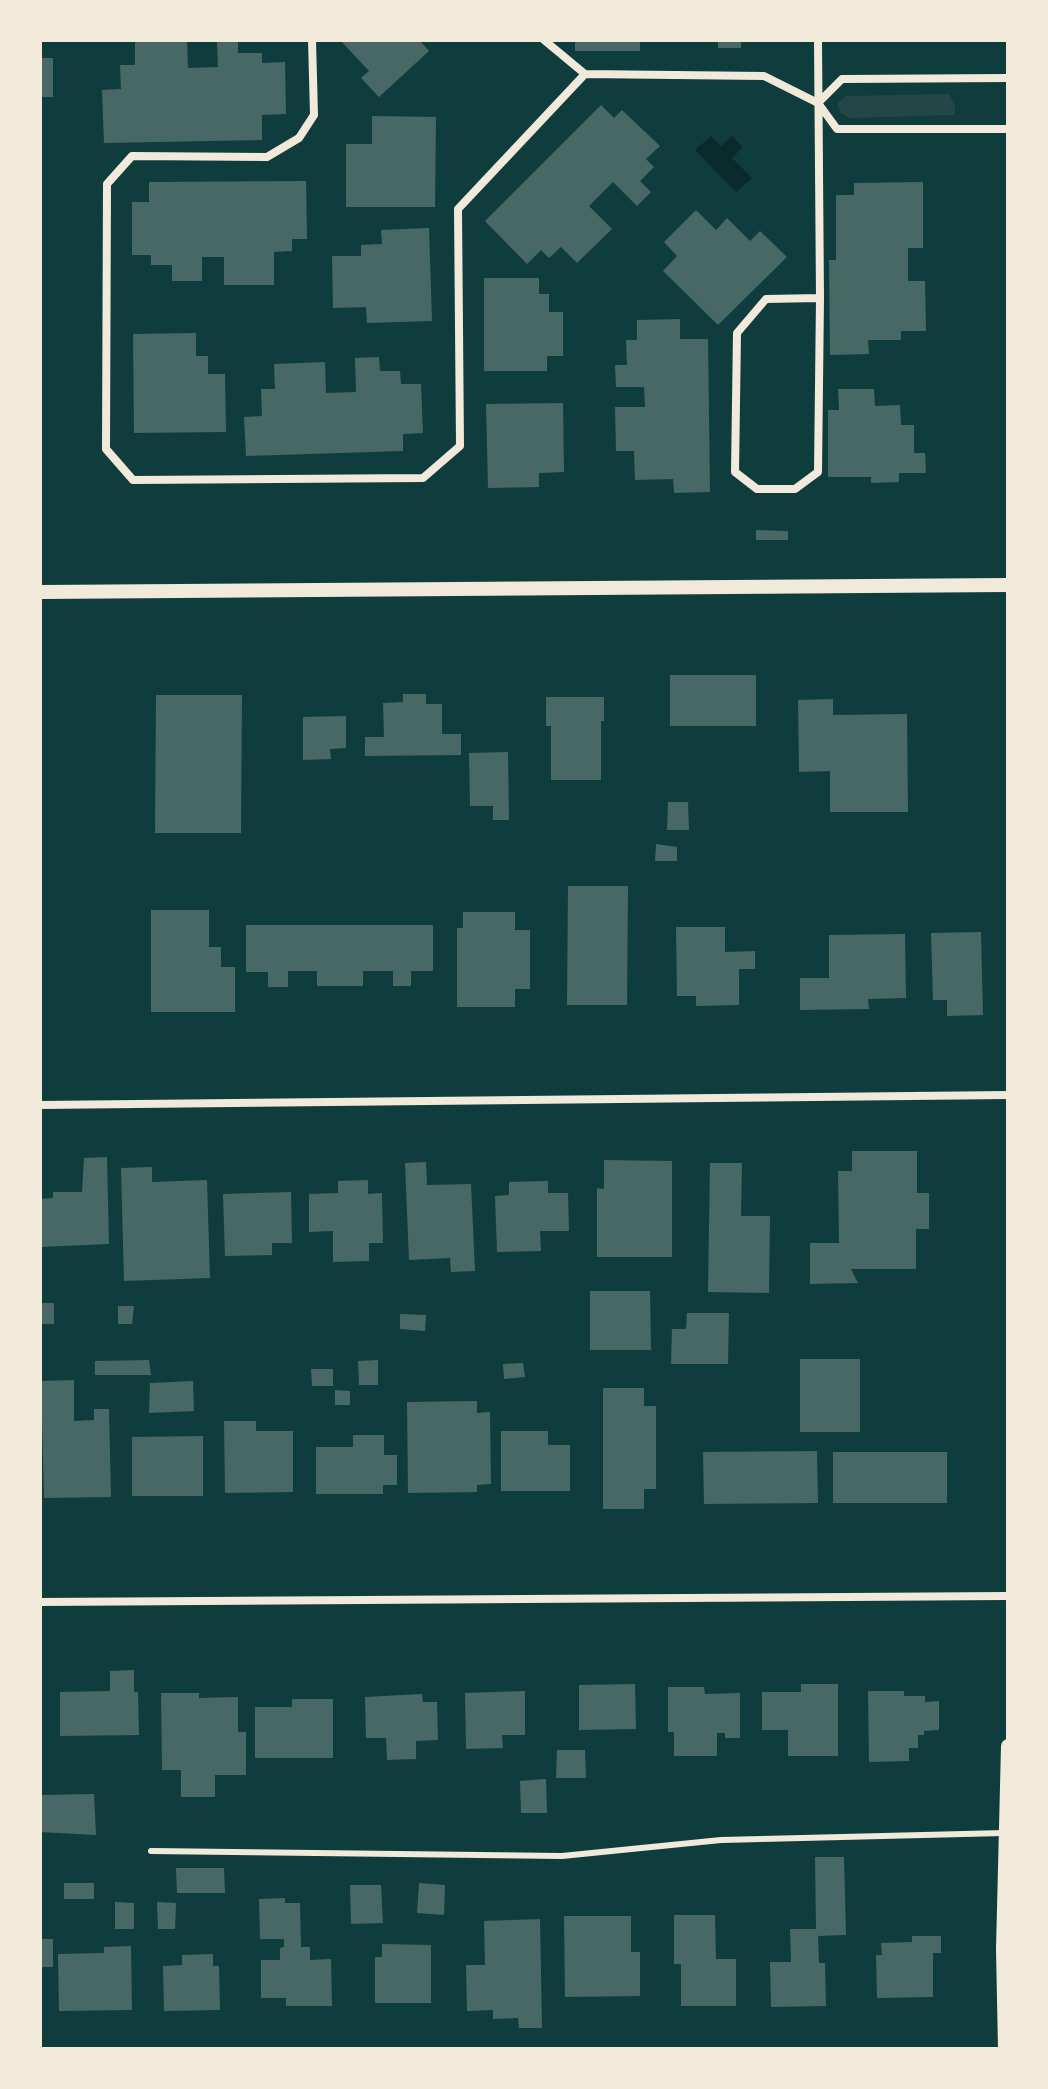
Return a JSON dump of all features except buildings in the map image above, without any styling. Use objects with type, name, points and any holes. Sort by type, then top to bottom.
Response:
[{"type":"street","points":[[312,40],[314,115],[299,138],[267,157],[132,156],[107,184],[106,449],[133,480],[423,478],[460,446],[458,209],[585,74]]},
{"type":"street","points":[[544,40],[585,74],[764,76],[818,103],[837,129],[1008,129]]},
{"type":"street","points":[[818,40],[820,298],[818,472],[795,489],[757,489],[735,472],[737,333],[766,299],[820,298]]},
{"type":"street","points":[[818,103],[842,79],[1008,78]]},
{"type":"street","points":[[40,592],[1008,585]]},
{"type":"street","points":[[40,1105],[1008,1095]]},
{"type":"street","points":[[40,1602],[1008,1596]]},
{"type":"street","points":[[1005,2049],[1003,1949],[1008,1746]]},
{"type":"lane","points":[[151,1851],[562,1856],[721,1840],[1007,1833]]},
{"type":"shaded area","points":[[949,94],[955,104],[955,115],[849,118],[841,113],[837,104],[846,96]]},
{"type":"shaded area","points":[[711,136],[721,146],[732,136],[743,147],[732,158],[752,178],[736,192],[695,150]]}]
